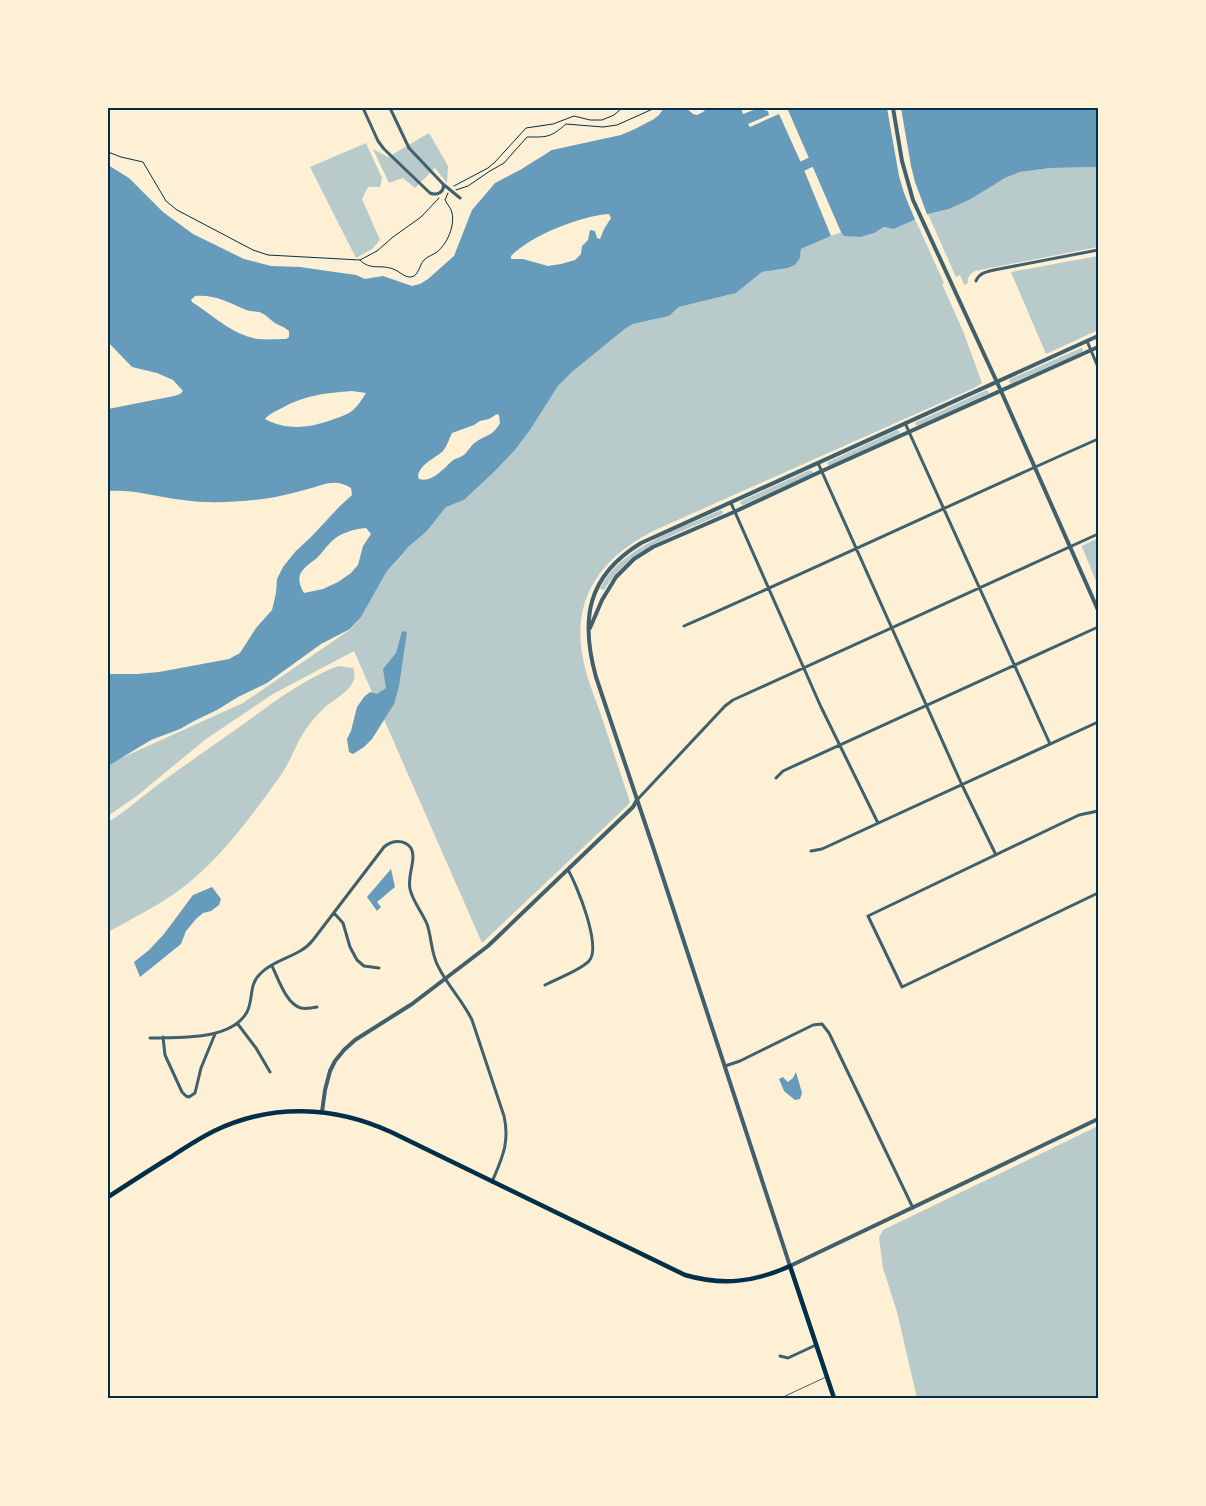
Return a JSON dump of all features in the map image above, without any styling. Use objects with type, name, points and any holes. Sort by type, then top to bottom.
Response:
[{"type":"main road","points":[[108,1197],[191,1144],[222,1128],[255,1116],[306,1111],[348,1116],[376,1126],[672,1270],[699,1279],[744,1281],[759,1278],[790,1266],[834,1398]]},
{"type":"street","points":[[363,108],[378,141],[430,193],[441,192],[443,184]]},
{"type":"street","points":[[390,108],[409,148],[448,191],[460,198]]},
{"type":"street","points":[[893,108],[902,161],[909,186],[949,280],[997,382],[1098,610]]},
{"type":"street","points":[[976,281],[977,277],[983,273],[994,270],[1098,250]]},
{"type":"street","points":[[1098,336],[731,504],[652,537],[623,556],[603,578],[594,592],[589,610],[590,652],[596,677],[790,1266],[1098,1118]]},
{"type":"street","points":[[1087,341],[1098,367]]},
{"type":"street","points":[[589,630],[608,588],[616,577],[634,559],[653,547],[1098,347]]},
{"type":"street","points":[[905,423],[1050,744]]},
{"type":"street","points":[[684,626],[1098,439]]},
{"type":"street","points":[[818,463],[962,785],[996,855]]},
{"type":"street","points":[[731,504],[839,746],[878,823]]},
{"type":"street","points":[[322,1112],[330,1071],[344,1050],[355,1040],[412,1004],[488,946],[633,808],[643,793],[729,703],[760,687],[1098,534]]},
{"type":"street","points":[[776,778],[783,771],[1098,627]]},
{"type":"street","points":[[811,851],[878,823],[1098,722]]},
{"type":"street","points":[[1098,811],[1079,815],[868,916],[902,987],[1098,893]]},
{"type":"street","points":[[150,1038],[215,1034],[237,1023],[247,1012],[254,983],[261,973],[305,949],[384,847],[392,842],[404,842],[410,847],[413,856],[409,877],[411,894],[426,921],[436,961],[464,1004],[472,1020],[506,1125],[505,1150],[492,1182]]},
{"type":"street","points":[[545,985],[585,965],[594,953],[593,940],[586,913],[573,877],[568,870]]},
{"type":"street","points":[[334,913],[343,923],[350,946],[357,960],[364,966],[379,968]]},
{"type":"street","points":[[272,966],[282,988],[294,1004],[302,1008],[317,1007]]},
{"type":"street","points":[[237,1023],[256,1048],[270,1072]]},
{"type":"street","points":[[725,1066],[740,1061],[813,1025],[822,1024],[829,1033],[912,1208]]},
{"type":"street","points":[[163,1037],[165,1055],[182,1092],[189,1097],[194,1093],[201,1068],[215,1034]]},
{"type":"street","points":[[780,1356],[788,1358],[816,1344]]},
{"type":"lane","points":[[781,1398],[826,1377]]},
{"type":"path","points":[[360,260],[371,267],[394,269],[405,276],[415,276],[423,261],[437,252],[448,239],[453,217],[452,210],[445,200],[448,191],[488,168],[526,128],[554,124],[574,116],[590,120],[602,120],[614,115],[622,108]]},
{"type":"path","points":[[456,190],[468,186],[504,164],[527,137],[537,138],[555,134],[566,124],[603,127],[617,125],[655,108]]},
{"type":"path","points":[[108,152],[143,162],[166,201],[176,210],[253,250],[268,255],[360,260],[377,251],[421,217],[439,198]]},
{"type":"shaded area","points":[[429,133],[448,166],[447,183],[435,168],[415,188],[403,178],[389,183],[373,149],[388,157]]},
{"type":"shaded area","points":[[366,143],[382,178],[380,187],[368,187],[362,199],[380,240],[372,249],[356,258],[310,167]]},
{"type":"shaded area","points":[[1098,167],[1098,247],[975,271],[969,276],[968,283],[964,285],[960,275],[956,277],[928,214],[949,209],[971,199],[1005,178],[1020,172],[1050,168]]},
{"type":"shaded area","points":[[915,219],[944,283],[942,284],[963,331],[982,383],[653,531],[635,541],[606,566],[595,580],[587,596],[582,613],[580,632],[582,653],[585,668],[630,802],[482,943],[354,651],[273,694],[206,739],[138,795],[108,816],[108,764],[243,703],[351,629],[361,617],[387,571],[407,548],[427,531],[446,507],[464,500],[494,472],[515,450],[530,430],[558,386],[572,372],[626,328],[633,324],[669,316],[679,307],[736,293],[762,272],[795,265],[800,258],[801,249],[831,236],[842,232],[851,236],[863,235],[885,227],[894,229]]},
{"type":"shaded area","points":[[1098,256],[1098,330],[1046,354],[1011,272]]},
{"type":"shaded area","points":[[1081,348],[1083,349],[1082,352],[1009,383],[1010,379]]},
{"type":"shaded area","points":[[987,390],[989,393],[918,426],[915,425],[916,422]]},
{"type":"shaded area","points":[[897,430],[900,432],[899,434],[830,466],[827,464],[828,462]]},
{"type":"shaded area","points":[[810,470],[813,472],[812,474],[743,505],[740,504],[741,501]]},
{"type":"shaded area","points":[[721,510],[722,514],[673,535],[641,553],[615,575],[604,590],[600,588],[610,573],[637,550],[653,540]]},
{"type":"shaded area","points":[[1098,538],[1098,586],[1082,546]]},
{"type":"shaded area","points":[[338,666],[353,668],[355,675],[350,686],[324,708],[311,723],[301,737],[281,775],[232,839],[205,868],[174,894],[108,932],[108,822],[176,771],[281,697],[309,680]]},
{"type":"shaded area","points":[[1098,1126],[1098,1398],[917,1398],[897,1312],[883,1268],[879,1238],[883,1230]]},
{"type":"water","points":[[664,108],[686,108],[697,115],[707,108],[741,108],[743,114],[759,108],[766,108],[765,111],[768,111],[769,115],[748,124],[750,127],[779,114],[831,236],[801,249],[800,258],[795,265],[762,272],[736,293],[679,307],[669,316],[633,324],[626,328],[572,372],[558,386],[530,430],[515,450],[494,472],[464,500],[446,507],[427,531],[407,548],[387,571],[361,617],[350,629],[321,644],[267,683],[180,729],[151,740],[108,766],[108,674],[159,672],[229,659],[240,653],[256,628],[272,610],[277,579],[283,567],[295,552],[352,495],[351,488],[340,483],[324,484],[269,498],[223,502],[203,502],[136,492],[108,491],[108,409],[174,396],[183,391],[173,380],[157,373],[132,367],[108,342],[108,165],[129,178],[163,212],[193,234],[244,259],[271,266],[300,267],[356,275],[365,279],[383,276],[412,286],[428,279],[454,256],[472,210],[495,183],[552,150],[621,135],[659,115]],"holes":[[[609,214],[611,218],[600,239],[597,238],[595,231],[590,230],[588,240],[582,246],[581,254],[575,260],[548,266],[523,259],[511,259],[511,256],[520,248],[544,234],[584,218]],[[195,296],[208,296],[248,311],[259,312],[289,331],[289,337],[286,339],[258,339],[249,337],[223,324],[191,300]],[[342,392],[366,393],[352,411],[325,422],[308,426],[290,427],[265,419],[273,412],[299,400],[316,395]],[[497,414],[499,415],[500,423],[492,433],[474,443],[465,454],[453,460],[433,477],[424,480],[419,479],[418,476],[421,468],[443,451],[452,433],[489,419]],[[366,528],[371,534],[363,546],[358,565],[351,573],[338,582],[323,589],[304,593],[299,581],[301,572],[334,540],[342,534]]]},
{"type":"water","points":[[791,108],[1098,108],[1098,167],[1050,168],[1020,172],[1005,178],[971,199],[949,209],[928,214],[894,229],[884,227],[874,233],[860,237],[844,236],[788,110]]},
{"type":"water","points":[[402,631],[407,632],[399,686],[394,704],[372,739],[353,754],[349,752],[347,739],[357,707],[370,692],[377,694],[386,688],[383,669],[396,653]]},
{"type":"water","points":[[391,869],[395,887],[377,902],[381,907],[377,911],[367,897]]},
{"type":"water","points":[[212,887],[221,899],[219,905],[196,919],[186,931],[181,944],[140,977],[134,962],[164,934],[193,895]]},
{"type":"water","points":[[796,1072],[802,1093],[800,1099],[795,1100],[784,1091],[779,1079],[783,1077],[788,1082]]},
{"type":"pier","points":[[887,108],[901,108],[911,166],[928,217],[916,222],[899,176]]},
{"type":"waterway","points":[[792,171],[822,157]]}]
